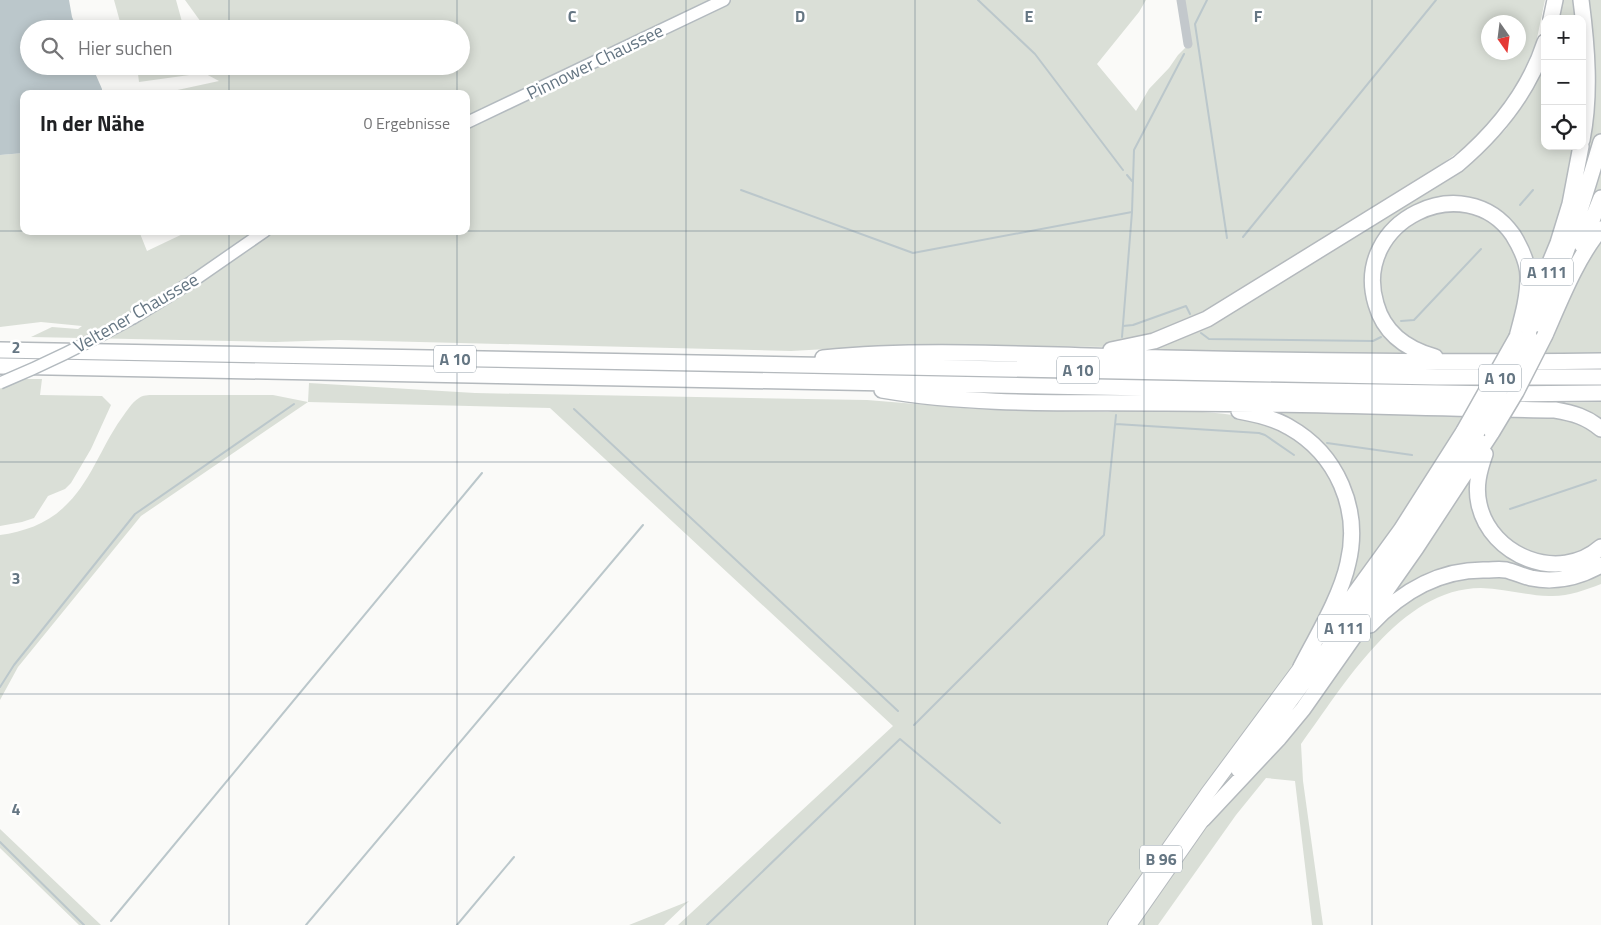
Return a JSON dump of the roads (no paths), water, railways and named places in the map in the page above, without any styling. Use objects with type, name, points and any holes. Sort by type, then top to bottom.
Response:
[{"type":"highway","points":[[1552,15],[1555,0]]},
{"type":"highway","points":[[1581,0],[1586,58],[1585,105]]},
{"type":"highway","points":[[1016,355],[1086,353],[1118,349],[1161,338],[1207,319],[1465,158],[1498,126],[1518,99],[1541,52]]},
{"type":"highway","name":"A 111","points":[[1203,820],[1402,548],[1434,502],[1478,432],[1523,336],[1542,313],[1556,280],[1581,209],[1601,142]]},
{"type":"highway","name":"A 111","points":[[1523,336],[1525,323],[1558,243],[1570,204],[1580,150]]},
{"type":"highway","points":[[1569,282],[1575,261],[1601,198]]},
{"type":"highway","points":[[1461,361],[1424,354],[1402,343],[1383,321],[1375,300],[1372,282],[1373,271],[1380,250],[1396,227],[1408,216],[1423,209],[1452,204],[1474,207],[1496,218],[1511,232],[1521,248],[1528,277],[1523,315],[1523,336]]},
{"type":"highway","points":[[1203,820],[1288,728],[1421,540],[1478,432],[1516,392],[1569,282],[1594,237],[1601,229]]},
{"type":"highway","name":"A 10","points":[[0,350],[1437,377],[1601,377]]},
{"type":"highway","points":[[757,365],[885,353],[919,352],[1167,358],[1601,361]]},
{"type":"highway","name":"A 10","points":[[0,366],[1501,394],[1601,393]]},
{"type":"highway","points":[[829,381],[914,395],[994,401],[1555,410],[1572,412],[1592,421],[1601,428]]},
{"type":"highway","points":[[1145,404],[1239,411],[1270,418],[1288,426],[1308,439],[1324,455],[1337,475],[1343,487],[1350,511],[1352,532],[1350,554],[1346,572],[1338,592],[1301,667]]},
{"type":"highway","points":[[1478,432],[1477,492],[1479,504],[1483,518],[1495,537],[1505,547],[1519,556],[1548,564],[1578,560],[1601,547]]},
{"type":"highway","name":"A 111","points":[[1301,667],[1401,530],[1478,432]]},
{"type":"highway","points":[[1336,661],[1394,602],[1418,586],[1447,574],[1463,571],[1504,570],[1533,578],[1554,580],[1585,574],[1601,566]]},
{"type":"highway","name":"B 96","points":[[1115,925],[1301,667]]},
{"type":"highway","name":"B 96","points":[[1129,925],[1203,820]]},
{"type":"main road","name":"Pinnower Chaussee","points":[[470,121],[724,0]]},
{"type":"main road","name":"Veltener Chaussee","points":[[0,383],[85,345],[134,318],[182,288],[259,235]]},
{"type":"street","points":[[1181,0],[1188,44]]},
{"type":"waterway","points":[[978,0],[1035,54],[1123,170]]},
{"type":"waterway","points":[[1207,0],[1195,24],[1227,238]]},
{"type":"waterway","points":[[1243,237],[1436,0]]},
{"type":"waterway","points":[[1122,337],[1132,212],[1134,150],[1184,54]]},
{"type":"waterway","points":[[1127,175],[1132,181]]},
{"type":"waterway","points":[[741,190],[913,253],[1132,212]]},
{"type":"waterway","points":[[1520,205],[1533,190]]},
{"type":"waterway","points":[[1401,321],[1414,320],[1481,249]]},
{"type":"waterway","points":[[1123,326],[1133,325],[1186,306],[1190,314]]},
{"type":"waterway","points":[[1201,333],[1209,339],[1373,341],[1381,337]]},
{"type":"waterway","points":[[0,687],[14,665],[135,514],[294,404]]},
{"type":"waterway","points":[[574,409],[898,711]]},
{"type":"waterway","points":[[914,725],[1104,535],[1116,415]]},
{"type":"waterway","points":[[1116,424],[1259,433],[1294,455]]},
{"type":"waterway","points":[[1327,443],[1412,455]]},
{"type":"waterway","points":[[111,921],[482,473]]},
{"type":"waterway","points":[[1510,509],[1596,480]]},
{"type":"waterway","points":[[306,925],[643,525]]},
{"type":"waterway","points":[[707,925],[900,739],[1000,823]]},
{"type":"waterway","points":[[0,842],[84,925]]},
{"type":"waterway","points":[[457,925],[514,857]]}]
